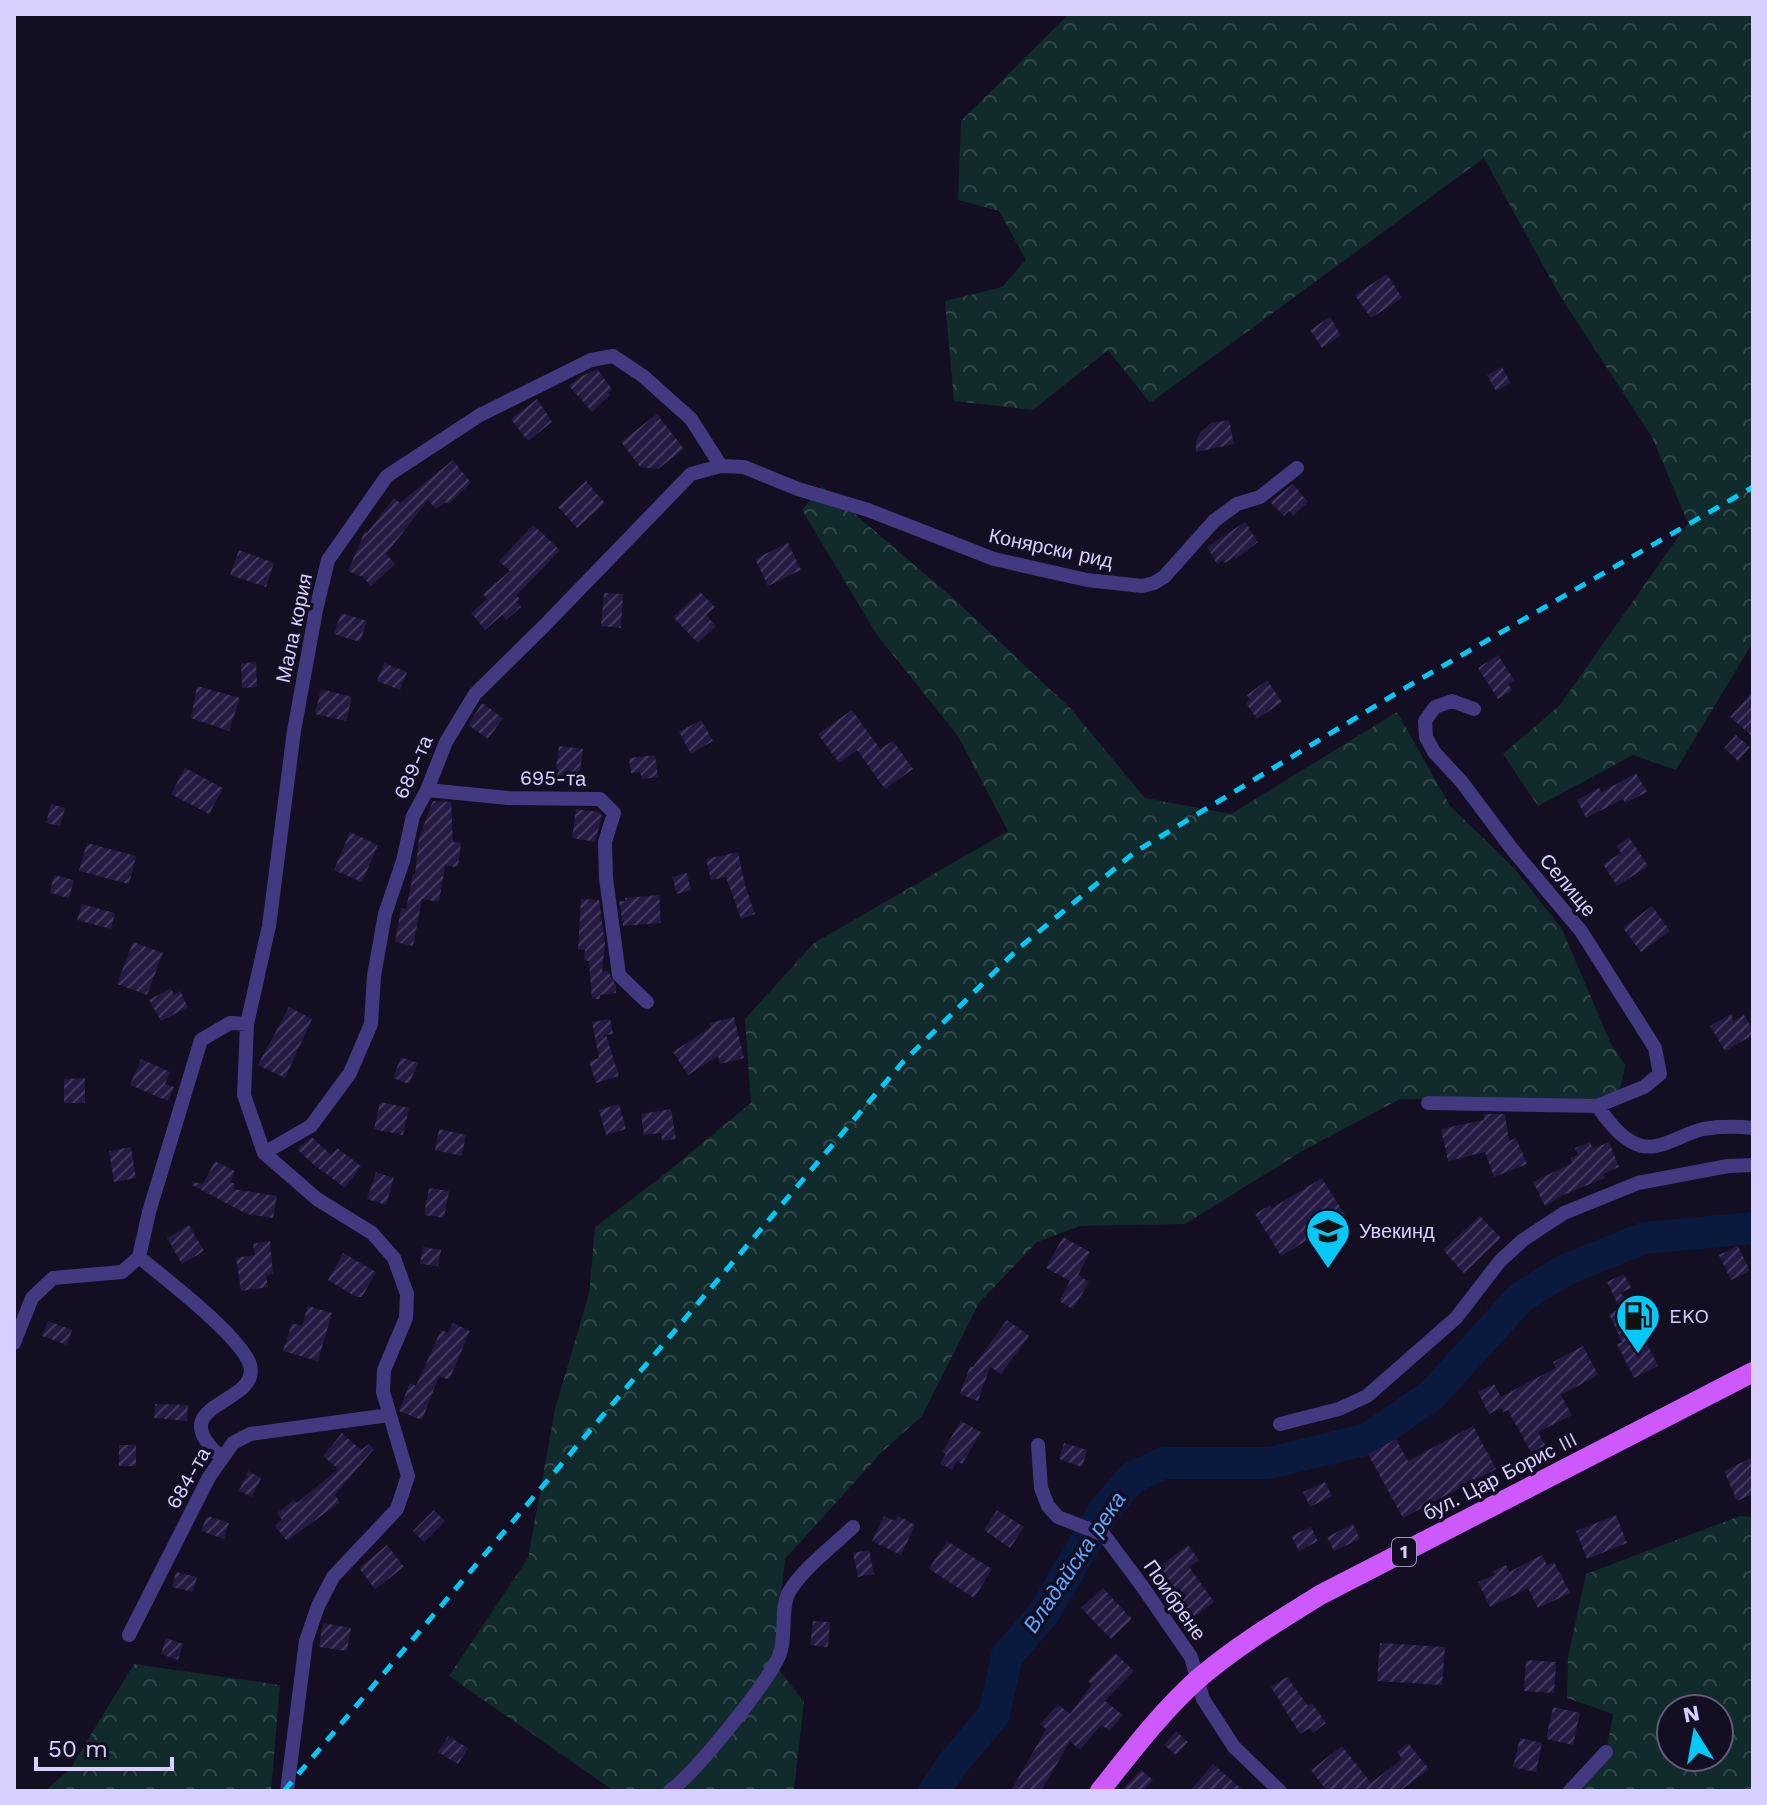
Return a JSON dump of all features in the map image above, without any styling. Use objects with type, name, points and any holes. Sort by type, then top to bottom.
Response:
[{"type":"main road","name":"бул. Цар Борис III","points":[[1100,1791],[1141,1739],[1197,1680],[1257,1635],[1320,1595],[1753,1372]]},
{"type":"street","name":"Мала кория","points":[[264,1153],[244,1095],[247,1024],[269,926],[296,716],[328,560],[387,476],[480,415],[591,360],[613,356],[643,376],[691,419],[721,466]]},
{"type":"street","name":"Конярски рид","points":[[721,466],[744,467],[798,489],[868,510],[994,559],[1087,580],[1142,586],[1164,577],[1214,521],[1237,504],[1260,497],[1297,468]]},
{"type":"street","name":"689-та","points":[[264,1153],[311,1126],[350,1073],[371,1024],[374,976],[385,914],[403,861],[413,816],[446,742],[475,694],[691,474],[721,466]]},
{"type":"street","name":"Селище","points":[[1474,709],[1452,701],[1435,707],[1425,721],[1426,737],[1434,752],[1461,781],[1512,849],[1581,931],[1655,1048],[1660,1074],[1644,1087],[1597,1106]]},
{"type":"street","name":"695-та","points":[[427,790],[508,798],[600,799],[614,813],[605,842],[619,975],[647,1002]]},
{"type":"street","points":[[14,1343],[32,1298],[53,1278],[122,1272],[139,1257],[149,1212],[201,1040],[230,1023],[247,1024]]},
{"type":"street","points":[[1428,1103],[1597,1106],[1625,1137],[1648,1147],[1701,1129],[1753,1128]]},
{"type":"street","points":[[264,1153],[317,1199],[372,1233],[394,1258],[407,1294],[406,1318],[384,1370],[383,1392],[408,1476],[397,1509],[333,1577],[318,1606],[306,1641],[287,1791]]},
{"type":"street","points":[[1280,1424],[1339,1409],[1367,1396],[1456,1318],[1500,1261],[1564,1213],[1638,1183],[1728,1166],[1753,1165]]},
{"type":"street","points":[[139,1257],[237,1344],[250,1365],[250,1377],[242,1389],[209,1408],[203,1419],[202,1431],[206,1443],[222,1458]]},
{"type":"street","name":"684-та","points":[[129,1635],[193,1506],[233,1443],[250,1434],[389,1415]]},
{"type":"street","name":"Поибрене","points":[[1038,1445],[1041,1488],[1048,1506],[1058,1517],[1104,1535],[1191,1657],[1203,1699],[1234,1747],[1280,1791]]},
{"type":"street","points":[[670,1791],[719,1739],[763,1682],[780,1654],[788,1595],[812,1565],[853,1527]]},
{"type":"street","points":[[1570,1791],[1606,1752]]},
{"type":"green space","points":[[1069,14],[1753,14],[1753,642],[1676,770],[1633,755],[1538,806],[1503,754],[1560,705],[1688,523],[1652,437],[1560,296],[1484,158],[1150,403],[1108,350],[1033,410],[954,401],[945,301],[1002,287],[1026,260],[999,211],[958,200],[961,121]]},
{"type":"green space","points":[[822,486],[952,597],[1071,709],[1145,798],[1231,814],[1397,712],[1450,806],[1514,868],[1562,929],[1610,1042],[1625,1065],[1620,1090],[1590,1103],[1400,1099],[1304,1150],[1185,1224],[1080,1226],[1037,1242],[979,1303],[922,1416],[881,1453],[785,1559],[774,1663],[804,1702],[794,1791],[614,1791],[449,1676],[528,1558],[555,1409],[589,1294],[595,1227],[751,1103],[745,1019],[814,943],[1008,831],[958,736],[877,635],[802,510]]},
{"type":"green space","points":[[1740,1516],[1753,1517],[1753,1791],[1570,1791],[1606,1752],[1613,1714],[1567,1698],[1568,1657],[1586,1574]]},
{"type":"green space","points":[[134,1664],[280,1685],[271,1791],[45,1791],[70,1769]]},
{"type":"building","points":[[1387,274],[1402,298],[1371,318],[1355,295]]},
{"type":"building","points":[[1330,317],[1341,335],[1322,348],[1310,330]]},
{"type":"building","points":[[1502,367],[1511,383],[1496,391],[1487,375]]},
{"type":"building","points":[[597,369],[612,389],[608,393],[610,395],[592,412],[569,386]]},
{"type":"building","points":[[537,399],[552,422],[528,441],[511,419]]},
{"type":"building","points":[[657,414],[684,449],[658,469],[640,467],[621,442]]},
{"type":"building","points":[[1229,420],[1234,444],[1196,452],[1200,433],[1211,423]]},
{"type":"building","points":[[453,460],[471,483],[448,504],[445,502],[436,509],[428,500],[386,554],[395,564],[371,586],[363,577],[348,571],[365,531],[367,533],[394,498],[400,503]]},
{"type":"building","points":[[586,481],[605,503],[577,528],[558,507]]},
{"type":"building","points":[[1293,484],[1308,502],[1293,516],[1289,511],[1284,516],[1270,502]]},
{"type":"building","points":[[1245,522],[1258,542],[1236,559],[1234,557],[1217,564],[1207,547]]},
{"type":"building","points":[[533,525],[560,550],[517,595],[521,607],[506,620],[502,615],[485,630],[471,613],[487,599],[483,594],[510,571],[499,561]]},
{"type":"building","points":[[788,543],[801,570],[768,586],[755,559]]},
{"type":"building","points":[[239,550],[274,563],[266,587],[230,575]]},
{"type":"building","points":[[700,592],[715,607],[706,615],[716,626],[698,643],[673,617]]},
{"type":"building","points":[[604,593],[623,594],[621,628],[601,626]]},
{"type":"building","points":[[341,613],[367,621],[360,642],[334,634]]},
{"type":"building","points":[[1498,655],[1514,680],[1508,684],[1512,690],[1498,699],[1478,668]]},
{"type":"building","points":[[256,662],[257,687],[242,688],[241,663]]},
{"type":"building","points":[[384,663],[407,672],[400,690],[377,681]]},
{"type":"building","points":[[1267,680],[1282,702],[1257,719],[1246,703],[1250,700],[1247,695]]},
{"type":"building","points":[[197,686],[240,698],[229,731],[191,718]]},
{"type":"building","points":[[321,689],[352,697],[346,721],[315,714]]},
{"type":"building","points":[[1753,691],[1753,737],[1730,717]]},
{"type":"building","points":[[482,703],[503,718],[488,739],[468,725]]},
{"type":"building","points":[[852,710],[880,749],[893,741],[913,769],[885,789],[857,750],[839,763],[818,734]]},
{"type":"building","points":[[701,720],[713,741],[691,754],[679,732]]},
{"type":"building","points":[[1736,735],[1750,747],[1738,761],[1724,748]]},
{"type":"building","points":[[559,746],[583,749],[579,780],[555,777]]},
{"type":"building","points":[[655,755],[658,777],[642,779],[640,772],[631,773],[629,758]]},
{"type":"building","points":[[185,768],[223,788],[209,814],[171,794]]},
{"type":"building","points":[[1636,773],[1647,792],[1625,803],[1623,799],[1586,818],[1577,800],[1599,788],[1602,792]]},
{"type":"building","points":[[433,801],[451,802],[453,842],[461,843],[458,867],[445,866],[439,902],[422,899],[413,946],[395,942],[401,908],[406,909],[415,874],[419,838]]},
{"type":"building","points":[[51,804],[65,808],[60,826],[46,823]]},
{"type":"building","points":[[576,809],[599,812],[602,816],[595,842],[572,838]]},
{"type":"building","points":[[350,832],[378,845],[362,882],[334,870]]},
{"type":"building","points":[[1629,837],[1648,866],[1617,886],[1603,864],[1621,853],[1616,846]]},
{"type":"building","points":[[87,843],[136,856],[129,884],[79,871]]},
{"type":"building","points":[[738,852],[755,914],[741,919],[726,877],[711,880],[706,859]]},
{"type":"building","points":[[687,873],[691,890],[677,894],[672,877]]},
{"type":"building","points":[[54,875],[74,880],[69,898],[50,893]]},
{"type":"building","points":[[659,895],[661,923],[623,926],[619,901]]},
{"type":"building","points":[[581,899],[599,900],[605,944],[602,972],[608,971],[616,986],[616,993],[600,995],[600,999],[592,999],[589,961],[584,960],[585,950],[578,949]]},
{"type":"building","points":[[82,904],[115,913],[111,929],[77,920]]},
{"type":"building","points":[[1652,906],[1670,931],[1641,952],[1623,928]]},
{"type":"building","points":[[133,942],[163,953],[147,995],[117,984]]},
{"type":"building","points":[[171,988],[174,995],[180,991],[188,1007],[161,1021],[149,1000]]},
{"type":"building","points":[[289,1007],[312,1019],[285,1078],[258,1065]]},
{"type":"building","points":[[1731,1014],[1734,1021],[1744,1015],[1753,1035],[1725,1051],[1710,1026]]},
{"type":"building","points":[[734,1017],[744,1058],[720,1064],[718,1056],[688,1075],[673,1052],[711,1027],[710,1023]]},
{"type":"building","points":[[610,1019],[613,1034],[606,1035],[619,1076],[596,1083],[589,1061],[599,1058],[592,1022]]},
{"type":"building","points":[[401,1057],[418,1063],[409,1084],[393,1078]]},
{"type":"building","points":[[141,1059],[170,1072],[165,1084],[174,1087],[168,1101],[130,1085]]},
{"type":"building","points":[[85,1078],[85,1103],[64,1103],[64,1079]]},
{"type":"building","points":[[380,1102],[409,1108],[403,1135],[388,1132],[389,1128],[387,1132],[374,1129]]},
{"type":"building","points":[[619,1104],[626,1129],[606,1135],[599,1110]]},
{"type":"building","points":[[671,1109],[676,1139],[662,1141],[661,1133],[644,1135],[641,1114]]},
{"type":"building","points":[[1483,1114],[1505,1114],[1509,1141],[1516,1138],[1527,1164],[1494,1177],[1485,1152],[1448,1161],[1441,1129],[1484,1120]]},
{"type":"building","points":[[439,1129],[466,1135],[462,1156],[435,1150]]},
{"type":"building","points":[[312,1137],[331,1155],[337,1148],[361,1166],[345,1188],[297,1149]]},
{"type":"building","points":[[1590,1142],[1593,1149],[1609,1142],[1619,1167],[1603,1174],[1605,1178],[1545,1206],[1533,1182],[1572,1163],[1570,1158],[1578,1155],[1575,1148]]},
{"type":"building","points":[[131,1147],[136,1178],[114,1182],[109,1151]]},
{"type":"building","points":[[215,1161],[235,1171],[230,1182],[235,1184],[233,1189],[277,1196],[273,1218],[247,1214],[192,1185],[193,1182],[203,1184]]},
{"type":"building","points":[[376,1172],[394,1178],[386,1205],[367,1199]]},
{"type":"building","points":[[1322,1178],[1346,1217],[1281,1256],[1255,1214],[1270,1205],[1272,1208]]},
{"type":"building","points":[[429,1188],[449,1191],[444,1218],[424,1215]]},
{"type":"building","points":[[1480,1216],[1501,1238],[1464,1273],[1443,1250]]},
{"type":"building","points":[[189,1225],[204,1251],[182,1264],[167,1238]]},
{"type":"building","points":[[1063,1237],[1090,1252],[1078,1275],[1089,1282],[1073,1309],[1059,1301],[1070,1281],[1046,1268]]},
{"type":"building","points":[[270,1241],[273,1274],[266,1275],[268,1287],[241,1291],[236,1258],[255,1255],[253,1244]]},
{"type":"building","points":[[1738,1246],[1750,1271],[1731,1280],[1719,1255]]},
{"type":"building","points":[[423,1247],[441,1250],[438,1266],[420,1264]]},
{"type":"building","points":[[343,1253],[376,1272],[362,1297],[356,1297],[328,1280]]},
{"type":"building","points":[[1624,1274],[1631,1288],[1620,1293],[1638,1308],[1643,1318],[1636,1321],[1658,1366],[1634,1378],[1617,1344],[1622,1342],[1609,1314],[1620,1309],[1607,1282]]},
{"type":"building","points":[[308,1306],[332,1313],[318,1361],[283,1351],[292,1323],[302,1326]]},
{"type":"building","points":[[1007,1320],[1029,1336],[1001,1374],[990,1367],[978,1401],[960,1394],[970,1366],[973,1367]]},
{"type":"building","points":[[48,1321],[72,1330],[67,1345],[42,1336]]},
{"type":"building","points":[[453,1323],[470,1331],[449,1380],[439,1376],[422,1420],[399,1411],[410,1383],[416,1386],[441,1330],[448,1333]]},
{"type":"building","points":[[1583,1346],[1598,1375],[1561,1395],[1572,1415],[1538,1432],[1548,1450],[1534,1458],[1508,1410],[1503,1412],[1501,1408],[1489,1414],[1478,1392],[1494,1384],[1501,1397],[1556,1368],[1553,1362]]},
{"type":"building","points":[[155,1404],[188,1405],[187,1421],[154,1418]]},
{"type":"building","points":[[961,1421],[981,1432],[962,1464],[957,1461],[952,1470],[940,1463],[946,1454],[942,1452]]},
{"type":"building","points":[[1473,1426],[1496,1469],[1403,1518],[1368,1454],[1396,1439],[1408,1461]]},
{"type":"building","points":[[342,1433],[361,1450],[369,1444],[374,1449],[335,1495],[340,1502],[287,1541],[275,1526],[282,1520],[277,1513],[294,1500],[297,1503],[338,1469],[323,1456]]},
{"type":"building","points":[[1064,1443],[1087,1450],[1082,1467],[1059,1459]]},
{"type":"building","points":[[119,1445],[136,1445],[136,1466],[119,1466]]},
{"type":"building","points":[[1753,1457],[1753,1494],[1737,1501],[1724,1471]]},
{"type":"building","points":[[248,1471],[261,1478],[252,1497],[239,1491]]},
{"type":"building","points":[[1325,1482],[1332,1496],[1310,1507],[1303,1492]]},
{"type":"building","points":[[434,1510],[445,1521],[424,1542],[413,1531]]},
{"type":"building","points":[[997,1510],[1024,1527],[1010,1548],[984,1530]]},
{"type":"building","points":[[1616,1515],[1627,1543],[1587,1559],[1576,1531]]},
{"type":"building","points":[[207,1516],[229,1523],[224,1539],[201,1531]]},
{"type":"building","points":[[884,1516],[895,1521],[898,1516],[915,1525],[901,1555],[872,1541]]},
{"type":"building","points":[[1353,1524],[1360,1539],[1334,1551],[1327,1537]]},
{"type":"building","points":[[1311,1527],[1318,1541],[1299,1551],[1291,1536]]},
{"type":"building","points":[[947,1541],[992,1569],[974,1598],[929,1569]]},
{"type":"building","points":[[387,1545],[404,1567],[375,1589],[359,1568]]},
{"type":"building","points":[[1188,1545],[1199,1560],[1189,1567],[1214,1602],[1193,1618],[1155,1570]]},
{"type":"building","points":[[869,1550],[874,1574],[858,1577],[853,1553]]},
{"type":"building","points":[[1542,1555],[1547,1565],[1554,1562],[1570,1593],[1538,1608],[1528,1588],[1490,1607],[1478,1582],[1506,1565],[1509,1572]]},
{"type":"building","points":[[176,1572],[197,1577],[193,1592],[172,1587]]},
{"type":"building","points":[[1103,1588],[1132,1619],[1111,1639],[1081,1608]]},
{"type":"building","points":[[813,1621],[830,1622],[828,1647],[810,1645]]},
{"type":"building","points":[[323,1623],[351,1628],[347,1651],[319,1647]]},
{"type":"building","points":[[166,1638],[183,1644],[178,1660],[161,1654]]},
{"type":"building","points":[[1380,1643],[1445,1647],[1442,1685],[1377,1681]]},
{"type":"building","points":[[1115,1653],[1134,1671],[1105,1701],[1123,1715],[1110,1731],[1101,1725],[1080,1750],[1070,1741],[1041,1791],[1011,1791],[1046,1729],[1040,1724],[1058,1704],[1070,1714],[1092,1684],[1088,1681]]},
{"type":"building","points":[[1526,1660],[1556,1662],[1554,1693],[1524,1691]]},
{"type":"building","points":[[1287,1677],[1308,1706],[1312,1703],[1326,1723],[1313,1733],[1310,1728],[1300,1734],[1271,1687]]},
{"type":"building","points":[[1553,1707],[1580,1713],[1573,1745],[1546,1739]]},
{"type":"building","points":[[1176,1731],[1188,1742],[1176,1755],[1164,1745]]},
{"type":"building","points":[[448,1736],[468,1748],[458,1764],[438,1752]]},
{"type":"building","points":[[1520,1738],[1542,1743],[1536,1772],[1513,1767]]},
{"type":"building","points":[[1408,1743],[1429,1769],[1400,1791],[1327,1791],[1311,1770],[1342,1746],[1371,1783],[1402,1759],[1397,1752]]},
{"type":"building","points":[[1213,1764],[1244,1791],[1190,1791]]},
{"type":"building","points":[[1141,1770],[1153,1780],[1143,1791],[1121,1791]]},
{"type":"waterway","name":"Владайска река","points":[[934,1791],[994,1715],[1007,1656],[1044,1613],[1103,1512],[1132,1478],[1163,1463],[1270,1463],[1368,1439],[1432,1395],[1521,1297],[1567,1269],[1644,1238],[1753,1228]]},
{"type":"railway","points":[[284,1791],[902,1063],[1019,948],[1135,852],[1415,682],[1753,487]]},
{"type":"place","name":"Увекинд","points":[[1328,1270]]},
{"type":"place","name":"EKO","points":[[1638,1355]]}]
